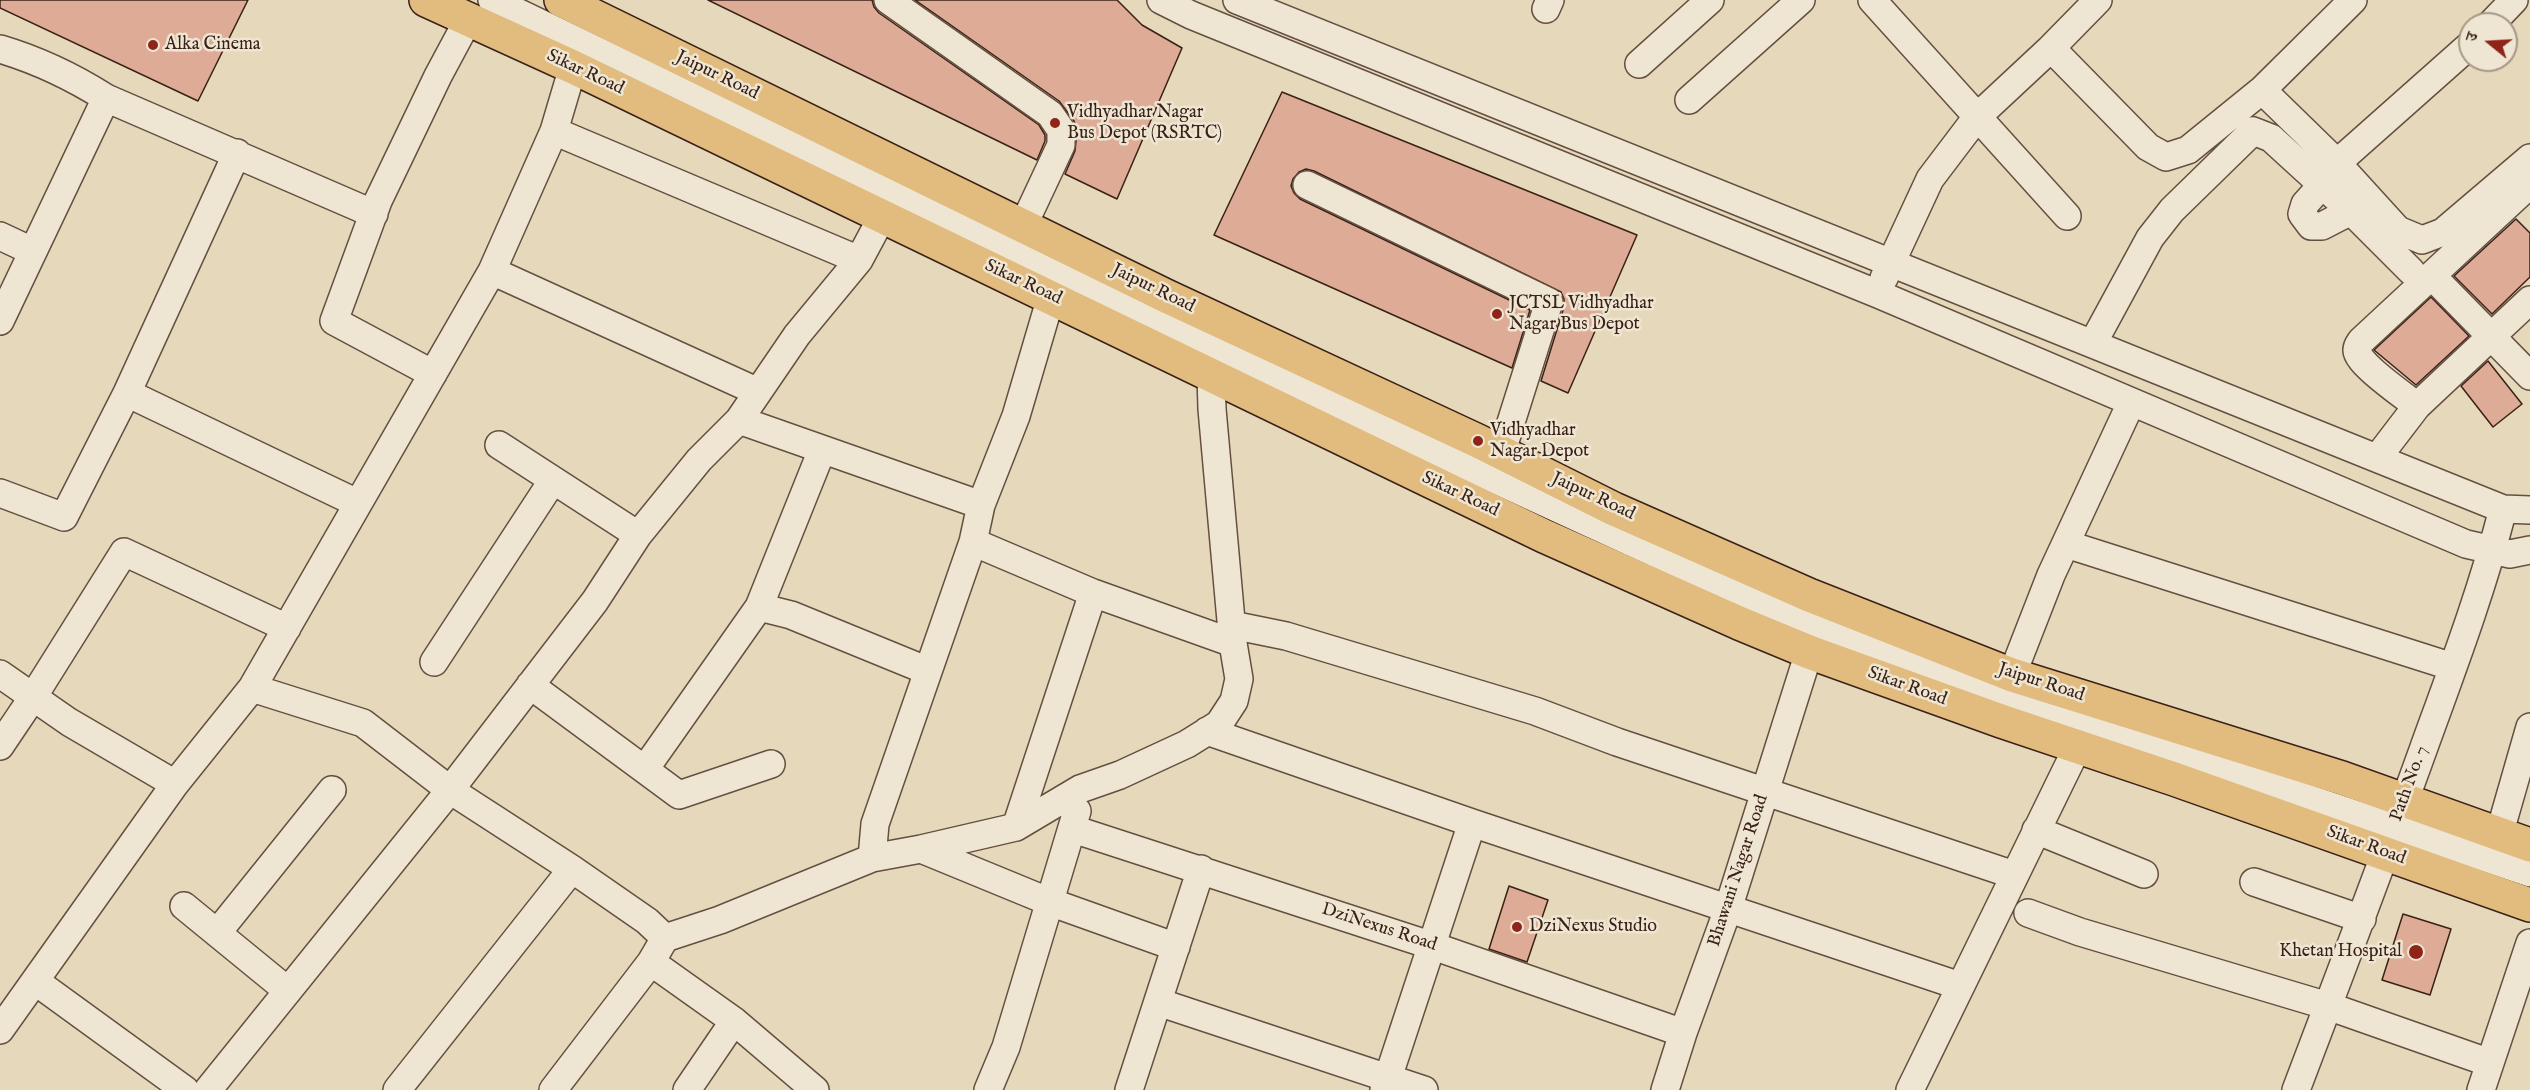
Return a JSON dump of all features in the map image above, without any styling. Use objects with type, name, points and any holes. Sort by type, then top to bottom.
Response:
[{"type":"main road","name":"Sikar Road","points":[[426,0],[480,10],[573,67],[1544,536],[1738,623],[1809,652],[2077,748],[2395,828],[2530,905]]},
{"type":"main road","name":"Jaipur Road","points":[[561,0],[1023,226],[1614,509],[1809,595],[2012,675],[2342,778],[2395,828],[2499,835],[2530,845]]},
{"type":"street","points":[[888,0],[1050,114],[1061,130],[1061,146],[1023,226]]},
{"type":"street","points":[[1161,0],[1223,28],[1878,294],[2131,404],[2466,544],[2492,552],[2510,554],[2530,550]]},
{"type":"street","points":[[1237,0],[2503,509],[2530,510]]},
{"type":"street","points":[[1689,100],[1801,0]]},
{"type":"street","points":[[1872,0],[2067,216]]},
{"type":"street","points":[[1878,294],[1890,261],[1930,179],[1977,117],[2051,48],[2098,0]]},
{"type":"street","points":[[2051,48],[2148,147],[2166,157],[2188,150],[2262,90],[2353,0]]},
{"type":"street","points":[[2502,12],[2514,0]]},
{"type":"street","points":[[1639,64],[1699,3]]},
{"type":"street","points":[[433,374],[334,321],[374,214],[438,76],[480,10],[1737,591],[1957,680],[2530,873]]},
{"type":"street","points":[[0,49],[27,57],[106,98],[374,214]]},
{"type":"street","points":[[2337,163],[2458,56]]},
{"type":"street","points":[[0,1030],[175,784],[252,688],[492,271],[554,131],[573,67]]},
{"type":"street","points":[[2262,90],[2337,163],[2398,230],[2422,240],[2443,232],[2530,159]]},
{"type":"street","points":[[0,321],[106,98]]},
{"type":"street","points":[[554,131],[859,260]]},
{"type":"street","points":[[2093,343],[2150,238],[2172,210],[2253,131],[2271,138],[2492,336],[2530,376]]},
{"type":"street","points":[[0,493],[64,517],[128,393],[237,153]]},
{"type":"street","points":[[1307,185],[1549,302],[1501,454]]},
{"type":"street","points":[[2322,185],[2305,204],[2302,214],[2311,226],[2322,226],[2351,211]]},
{"type":"street","points":[[2417,406],[2368,367],[2358,356],[2357,350],[2361,340],[2421,274],[2525,198]]},
{"type":"street","points":[[208,1090],[450,790],[595,601],[638,535],[699,460],[739,420],[756,391],[797,335],[859,260],[882,217]]},
{"type":"street","points":[[0,236],[32,251]]},
{"type":"street","points":[[492,271],[756,391]]},
{"type":"street","points":[[872,858],[875,824],[973,542],[981,505],[1016,416],[1052,297]]},
{"type":"street","points":[[2378,457],[2417,406],[2530,300]]},
{"type":"street","points":[[553,1090],[651,962],[665,938],[720,920],[872,858],[1016,827],[1080,789],[1120,775],[1219,724],[1234,701],[1239,679],[1232,634],[1212,410],[1211,375]]},
{"type":"street","points":[[128,393],[357,503]]},
{"type":"street","points":[[2012,675],[2066,544],[2131,404]]},
{"type":"street","points":[[739,420],[981,505]]},
{"type":"street","points":[[499,445],[638,535]]},
{"type":"street","points":[[645,769],[759,607],[822,450]]},
{"type":"street","points":[[434,662],[553,480]]},
{"type":"street","name":"Path No. 7","points":[[2296,1090],[2362,919],[2453,667],[2492,552],[2503,509]]},
{"type":"street","points":[[973,542],[1093,593],[1232,634],[1286,636],[1535,711],[1617,742],[2014,875]]},
{"type":"street","points":[[2066,544],[2453,667]]},
{"type":"street","points":[[0,746],[124,552],[287,628]]},
{"type":"street","points":[[1016,827],[1093,593]]},
{"type":"street","points":[[759,607],[791,615],[928,671]]},
{"type":"street","name":"Bhawani Nagar Road","points":[[1665,1090],[1728,909],[1809,652]]},
{"type":"street","points":[[0,674],[69,722],[175,784]]},
{"type":"street","points":[[530,685],[679,795],[771,764]]},
{"type":"street","points":[[252,688],[363,723],[450,790],[648,921],[665,938]]},
{"type":"street","points":[[2499,835],[2530,727]]},
{"type":"street","points":[[1207,731],[1472,823],[1960,986]]},
{"type":"street","points":[[1910,1090],[2077,748]]},
{"type":"street","points":[[988,1090],[1006,1047],[1073,829],[1080,789]]},
{"type":"street","points":[[217,933],[332,790]]},
{"type":"street","points":[[1386,1084],[1472,823]]},
{"type":"street","name":"DziNexus Road","points":[[1073,829],[1433,946],[1683,1033]]},
{"type":"street","points":[[2036,830],[2144,874]]},
{"type":"street","points":[[921,849],[1050,902],[1176,947]]},
{"type":"street","points":[[397,1090],[572,869]]},
{"type":"street","points":[[1129,1090],[1201,869]]},
{"type":"street","points":[[2254,882],[2362,919]]},
{"type":"street","points":[[184,906],[288,991]]},
{"type":"street","points":[[2028,913],[2080,933],[2328,1006],[2490,1063]]},
{"type":"street","points":[[2481,1090],[2530,943]]},
{"type":"street","points":[[651,962],[734,1021],[815,1090]]},
{"type":"street","points":[[35,981],[171,1086]]},
{"type":"street","points":[[1158,1002],[1386,1084],[1424,1090]]},
{"type":"street","points":[[687,1090],[734,1021]]},
{"type":"building","name":"Alka Cinema","points":[[0,0],[248,0],[198,101],[0,8]]},
{"type":"building","points":[[708,0],[872,0],[879,13],[1039,125],[1045,135],[1045,141],[1037,160]]},
{"type":"building","points":[[915,0],[1117,0],[1142,25],[1182,48],[1117,199],[1065,174],[1075,151],[1077,130],[1074,121],[1059,101]]},
{"type":"building","name":"JCTSL Vidhyadhar Nagar Bus Depot","points":[[1282,92],[1637,235],[1568,393],[1541,381],[1564,307],[1561,292],[1314,171],[1306,169],[1299,172],[1293,179],[1291,186],[1300,199],[1530,310],[1512,368],[1214,235]]},
{"type":"building","points":[[2516,219],[2530,233],[2530,277],[2492,314],[2454,276]]},
{"type":"building","points":[[2431,297],[2469,336],[2416,385],[2374,350]]},
{"type":"building","points":[[2488,361],[2522,404],[2493,427],[2461,386]]},
{"type":"building","name":"DziNexus Studio","points":[[1509,886],[1548,900],[1527,962],[1489,949]]},
{"type":"building","points":[[2403,914],[2451,929],[2430,995],[2382,980]]},
{"type":"place","name":"Alka Cinema","points":[[153,45]]},
{"type":"place","name":"Vidhyadhar Nagar Bus Depot (RSRTC)","points":[[1055,123]]},
{"type":"place","name":"JCTSL Vidhyadhar Nagar Bus Depot","points":[[1497,314]]},
{"type":"place","name":"Vidhyadhar Nagar Depot","points":[[1478,441]]},
{"type":"place","name":"DziNexus Studio","points":[[1517,927]]},
{"type":"place","name":"Khetan Hospital","points":[[2416,952]]}]
